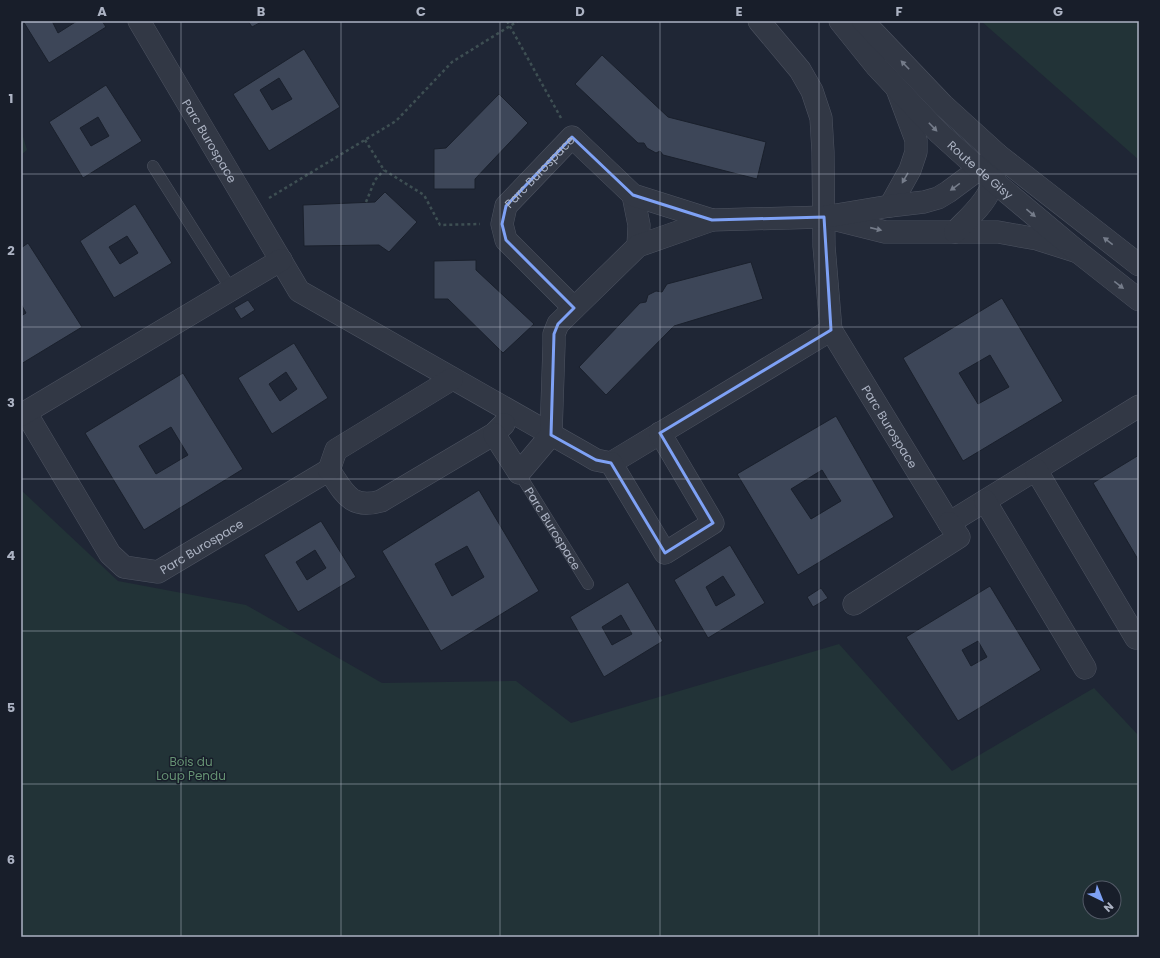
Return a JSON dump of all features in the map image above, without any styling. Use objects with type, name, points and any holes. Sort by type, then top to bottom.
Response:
[{"type":"street","name":"Parc Burospace","points":[[139,21],[299,291],[596,460],[611,463]]},
{"type":"street","name":"Parc Burospace","points":[[759,21],[800,70],[812,90],[821,118],[823,152],[824,246],[831,330],[959,538],[854,604]]},
{"type":"street","name":"Route de Gisy","points":[[840,21],[897,89],[938,132],[986,175],[1078,252],[1139,300]]},
{"type":"street","name":"Route de Gisy","points":[[863,21],[943,104],[998,155],[1139,265]]},
{"type":"street","points":[[890,206],[910,170],[916,152],[916,140],[897,89]]},
{"type":"street","name":"Parc Burospace","points":[[574,308],[506,240],[502,224],[506,206],[572,138],[633,195],[712,220]]},
{"type":"street","name":"Parc Burospace","points":[[551,435],[554,334],[558,324],[638,246],[712,220],[824,217],[924,202],[938,198],[986,175],[998,155]]},
{"type":"street","name":"Parc Burospace","points":[[956,232],[980,205],[990,191],[986,175]]},
{"type":"street","points":[[633,195],[639,225],[638,246]]},
{"type":"street","name":"Parc Burospace","points":[[824,217],[885,232],[998,232],[1022,235],[1078,252]]},
{"type":"street","name":"Parc Burospace","points":[[281,260],[23,414],[110,554],[124,567],[158,572],[329,470]]},
{"type":"street","points":[[660,433],[714,523],[664,552],[611,463],[660,433],[831,330]]},
{"type":"street","points":[[452,379],[336,450],[329,470],[345,494],[351,499],[360,503],[370,504],[381,501],[494,434],[515,414]]},
{"type":"street","points":[[949,523],[1139,406]]},
{"type":"street","name":"Parc Burospace","points":[[494,434],[519,473]]},
{"type":"street","points":[[519,473],[551,435]]},
{"type":"street","points":[[1036,470],[1136,638]]},
{"type":"street","points":[[985,501],[1085,668]]},
{"type":"lane","points":[[153,166],[231,289]]},
{"type":"lane","name":"Parc Burospace","points":[[519,473],[588,584]]},
{"type":"path","points":[[507,21],[572,138]]},
{"type":"path","points":[[250,209],[396,121],[452,62],[518,21]]},
{"type":"path","points":[[365,140],[384,170],[424,195],[440,225],[502,224]]},
{"type":"path","points":[[366,202],[375,180],[384,170]]},
{"type":"highlighted area","points":[[572,137],[633,195],[712,220],[824,217],[831,330],[660,433],[713,523],[665,553],[611,463],[596,460],[551,435],[554,334],[558,324],[574,308],[506,240],[502,224],[506,206]]},
{"type":"green space","points":[[981,21],[1139,21],[1139,160]]},
{"type":"green space","points":[[21,130],[27,150],[21,155]]},
{"type":"green space","name":"Bois du Loup Pendu","points":[[21,490],[118,581],[246,605],[382,683],[516,681],[571,723],[839,644],[952,771],[1094,688],[1139,736],[1139,937],[21,937]]},
{"type":"building","points":[[23,21],[52,21],[58,33],[77,21],[102,21],[106,27],[49,63]]},
{"type":"building","points":[[248,21],[263,21],[252,27]]},
{"type":"building","points":[[304,49],[340,107],[269,151],[233,94]],"holes":[[[279,78],[292,99],[272,110],[260,90]]]},
{"type":"building","points":[[602,55],[668,117],[766,142],[757,179],[663,155],[660,151],[656,153],[647,148],[644,143],[638,143],[575,84]]},
{"type":"building","points":[[106,85],[142,141],[83,178],[49,122]],"holes":[[[98,117],[109,136],[91,146],[80,128]]]},
{"type":"building","points":[[499,94],[528,123],[475,179],[475,189],[434,189],[434,149],[446,148]]},
{"type":"building","points":[[385,192],[417,222],[389,252],[379,245],[304,246],[303,205],[375,202]]},
{"type":"building","points":[[135,204],[172,263],[114,298],[80,241]],"holes":[[[127,236],[138,253],[120,264],[109,247]]]},
{"type":"building","points":[[28,243],[82,327],[21,364],[21,316],[26,313],[21,304],[21,248]]},
{"type":"building","points":[[476,260],[476,270],[534,324],[503,353],[448,299],[434,299],[434,261]]},
{"type":"building","points":[[751,262],[763,299],[674,326],[606,395],[579,367],[640,303],[646,302],[648,295],[656,291],[662,292],[667,284]]},
{"type":"building","points":[[1002,298],[1063,401],[963,461],[903,358]],"holes":[[[990,355],[1009,387],[978,404],[959,373]]]},
{"type":"building","points":[[248,300],[255,310],[241,319],[234,308]]},
{"type":"building","points":[[294,343],[328,398],[272,434],[238,378]],"holes":[[[286,372],[297,389],[280,401],[269,384]]]},
{"type":"building","points":[[183,373],[243,469],[144,530],[85,433]],"holes":[[[171,427],[188,455],[156,474],[139,446]]]},
{"type":"building","points":[[836,416],[894,517],[798,575],[737,474]],"holes":[[[822,470],[841,501],[811,519],[791,489]]]},
{"type":"building","points":[[1139,455],[1139,561],[1093,483]]},
{"type":"building","points":[[479,490],[539,591],[441,651],[382,551]],"holes":[[[467,546],[484,577],[452,596],[435,564]]]},
{"type":"building","points":[[321,521],[356,577],[298,612],[264,555]],"holes":[[[315,550],[326,568],[307,580],[296,562]]]},
{"type":"building","points":[[730,545],[765,603],[708,638],[674,580]],"holes":[[[723,576],[735,595],[716,606],[706,587]]]},
{"type":"building","points":[[628,582],[663,641],[604,677],[570,617]],"holes":[[[621,615],[632,634],[612,645],[602,627]]]},
{"type":"building","points":[[990,586],[1041,670],[958,721],[906,637]],"holes":[[[978,641],[987,657],[971,666],[962,650]]]},
{"type":"building","points":[[821,588],[828,598],[813,607],[807,597]]}]
